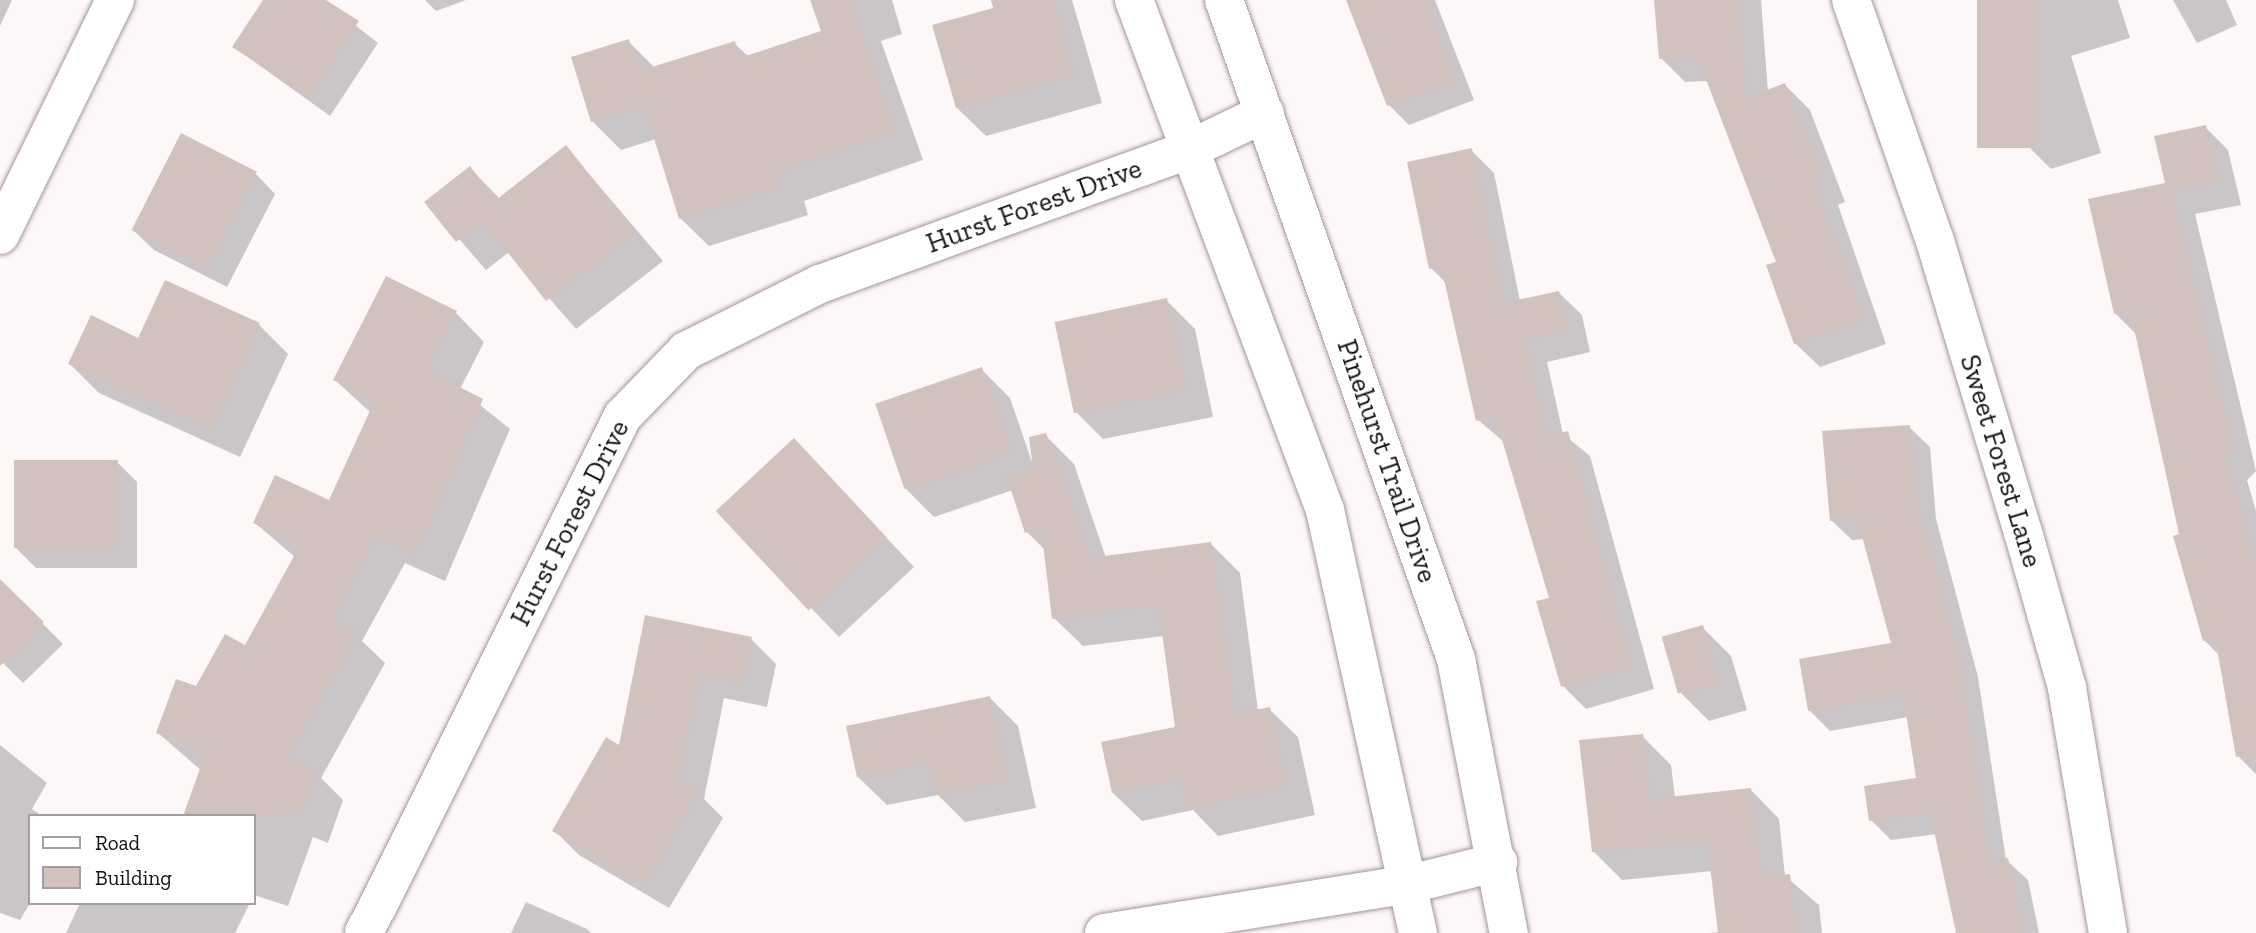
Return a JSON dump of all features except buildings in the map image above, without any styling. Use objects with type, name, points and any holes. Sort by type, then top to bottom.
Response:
[{"type":"street","points":[[0,235],[115,0]]},
{"type":"street","points":[[1134,0],[1325,510],[1410,884],[1418,933]]},
{"type":"street","name":"Pinehurst Trail Drive","points":[[1224,0],[1456,659],[1498,862],[1509,933]]},
{"type":"street","name":"Sweet Forest Lane","points":[[1851,0],[1934,241],[2024,532],[2067,688],[2108,933]]},
{"type":"street","name":"Hurst Forest Drive","points":[[364,933],[622,416],[686,351],[820,284],[1190,149],[1265,113]]},
{"type":"street","points":[[1104,933],[1410,884],[1498,862]]}]
